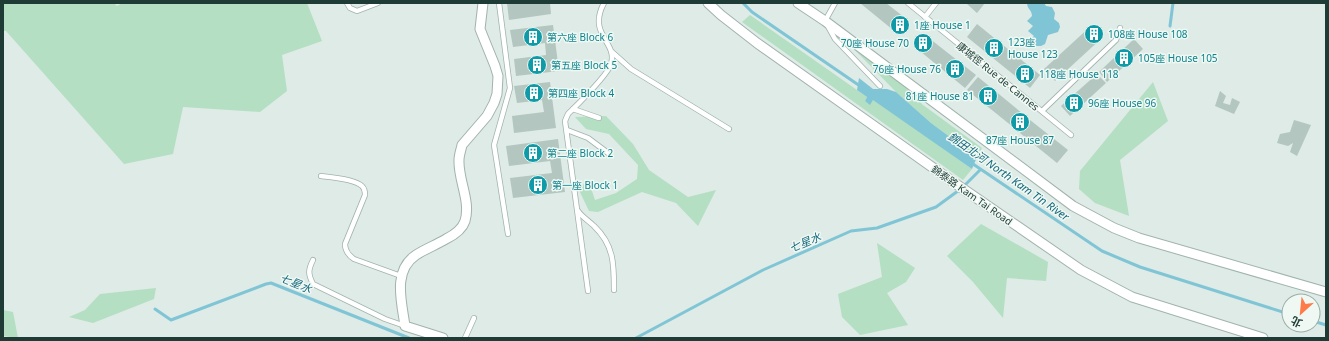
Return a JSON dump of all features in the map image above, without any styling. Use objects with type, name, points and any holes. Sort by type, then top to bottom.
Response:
[{"type":"street","points":[[443,338],[405,326],[400,290],[401,276],[405,266],[415,256],[454,234],[459,230],[464,222],[467,209],[459,167],[460,152],[462,146],[491,110],[498,85],[498,76],[495,66],[480,29],[484,3]]},
{"type":"street","name":"錦泰路 Kam Tai Road","points":[[708,3],[757,43],[950,180],[1082,270],[1132,297],[1263,338]]},
{"type":"street","points":[[798,3],[825,21],[1073,206],[1114,228],[1153,242],[1326,292]]},
{"type":"lane","points":[[347,3],[350,8],[357,11],[378,3]]},
{"type":"lane","points":[[499,3],[510,88],[494,145],[508,234]]},
{"type":"lane","points":[[604,3],[600,12],[598,24],[612,52],[631,70],[729,129]]},
{"type":"lane","points":[[835,3],[825,21],[835,39],[880,86]]},
{"type":"lane","name":"康城徑 Rue de Cannes","points":[[908,3],[1071,135]]},
{"type":"lane","points":[[925,17],[936,3]]},
{"type":"lane","points":[[1042,111],[1116,40],[1120,28]]},
{"type":"lane","points":[[588,291],[565,121],[568,114],[608,72],[612,62],[612,52]]},
{"type":"lane","points":[[573,109],[599,118]]},
{"type":"lane","points":[[567,130],[588,138],[608,153]]},
{"type":"lane","points":[[321,176],[356,182],[362,186],[364,190],[365,195],[344,244],[350,256],[354,259],[401,276]]},
{"type":"lane","points":[[578,212],[595,226],[609,246],[614,265],[614,290]]},
{"type":"lane","points":[[313,260],[308,276],[313,284],[385,319],[405,326]]},
{"type":"lane","points":[[465,338],[474,318]]},
{"type":"green space","points":[[3,3],[114,3],[117,6],[122,3],[307,3],[322,41],[282,55],[287,91],[260,112],[183,107],[173,154],[124,164],[6,31],[3,31]]},
{"type":"green space","points":[[750,15],[867,97],[865,101],[870,104],[873,99],[972,169],[963,180],[742,22]]},
{"type":"green space","points":[[855,50],[899,81],[923,105],[982,148],[977,157],[931,123],[896,92]]},
{"type":"green space","points":[[1153,82],[1168,121],[1120,160],[1129,216],[1095,203],[1079,189],[1080,171]]},
{"type":"green space","points":[[606,116],[633,144],[649,170],[688,197],[716,190],[698,226],[676,203],[642,192],[598,212],[589,211],[579,190],[588,179],[595,200],[616,193],[637,179],[638,165],[609,134],[586,129],[575,117]]},
{"type":"green space","points":[[981,224],[1048,262],[1046,281],[1007,278],[1003,318],[973,282],[947,256]]},
{"type":"green space","points":[[877,243],[915,268],[906,282],[887,293],[908,325],[860,335],[842,317],[838,294],[882,277]]},
{"type":"green space","points":[[156,288],[154,299],[93,323],[69,317],[85,310],[100,294]]},
{"type":"green space","points":[[3,310],[13,312],[18,338],[3,336]]},
{"type":"water","points":[[1027,3],[1044,3],[1046,6],[1052,7],[1055,13],[1054,19],[1059,23],[1060,27],[1058,32],[1048,35],[1045,44],[1041,46],[1035,46],[1029,41],[1034,36],[1028,31],[1033,26],[1027,21],[1032,16]]},
{"type":"water","points":[[859,78],[873,89],[887,89],[896,92],[931,123],[977,157],[972,169],[873,100],[870,105],[865,101],[867,97],[857,90]]},
{"type":"building","points":[[507,3],[550,3],[551,14],[509,20]]},
{"type":"building","points":[[860,3],[886,3],[909,21],[898,34]]},
{"type":"building","points":[[985,3],[977,13],[967,4]]},
{"type":"building","points":[[977,24],[1040,75],[1030,88],[967,37]]},
{"type":"building","points":[[553,25],[559,71],[516,76],[514,59],[546,55],[545,43],[513,47],[510,30]]},
{"type":"building","points":[[1092,25],[1103,37],[1055,81],[1044,69]]},
{"type":"building","points":[[925,35],[976,75],[965,88],[915,47]]},
{"type":"building","points":[[1134,39],[1143,49],[1107,82],[1099,72]]},
{"type":"building","points":[[1097,74],[1106,83],[1070,116],[1061,106]]},
{"type":"building","points":[[978,77],[1028,118],[1018,131],[967,90]]},
{"type":"building","points":[[550,82],[556,128],[514,133],[512,116],[544,112],[542,100],[517,103],[514,86]]},
{"type":"building","points":[[1220,91],[1226,96],[1223,103],[1230,105],[1232,98],[1240,102],[1234,114],[1215,106]]},
{"type":"building","points":[[1030,120],[1068,150],[1057,163],[1020,133]]},
{"type":"building","points":[[1294,120],[1311,125],[1297,156],[1290,152],[1293,143],[1288,146],[1277,143],[1280,134],[1290,132]]},
{"type":"building","points":[[558,139],[565,192],[513,198],[510,178],[552,173],[550,161],[509,166],[506,146]]},
{"type":"waterway","name":"錦田北河 North Kam Tin River","points":[[743,3],[752,12],[860,86]]},
{"type":"waterway","points":[[1170,26],[1173,3]]},
{"type":"waterway","name":"錦田北河 North Kam Tin River","points":[[970,162],[1102,251],[1140,267],[1281,311]]},
{"type":"waterway","name":"七星水","points":[[636,338],[763,270],[851,231],[877,228],[936,207],[962,188],[980,170]]},
{"type":"waterway","name":"七星水","points":[[155,309],[171,320],[271,283],[409,338]]},
{"type":"waterway","name":"錦田北河 North Kam Tin River","points":[[1321,323],[1326,325]]},
{"type":"place","name":"1座 House 1","points":[[900,25]]},
{"type":"place","name":"108座 House 108","points":[[1094,34]]},
{"type":"place","name":"第六座 Block 6","points":[[533,37]]},
{"type":"place","name":"70座 House 70","points":[[923,43]]},
{"type":"place","name":"123座 House 123","points":[[994,48]]},
{"type":"place","name":"105座 House 105","points":[[1124,58]]},
{"type":"place","name":"第五座 Block 5","points":[[537,65]]},
{"type":"place","name":"76座 House 76","points":[[955,69]]},
{"type":"place","name":"118座 House 118","points":[[1025,74]]},
{"type":"place","name":"第四座 Block 4","points":[[534,93]]},
{"type":"place","name":"81座 House 81","points":[[988,96]]},
{"type":"place","name":"96座 House 96","points":[[1074,103]]},
{"type":"place","name":"87座 House 87","points":[[1020,122]]},
{"type":"place","name":"第二座 Block 2","points":[[533,153]]},
{"type":"place","name":"第一座 Block 1","points":[[538,185]]}]
